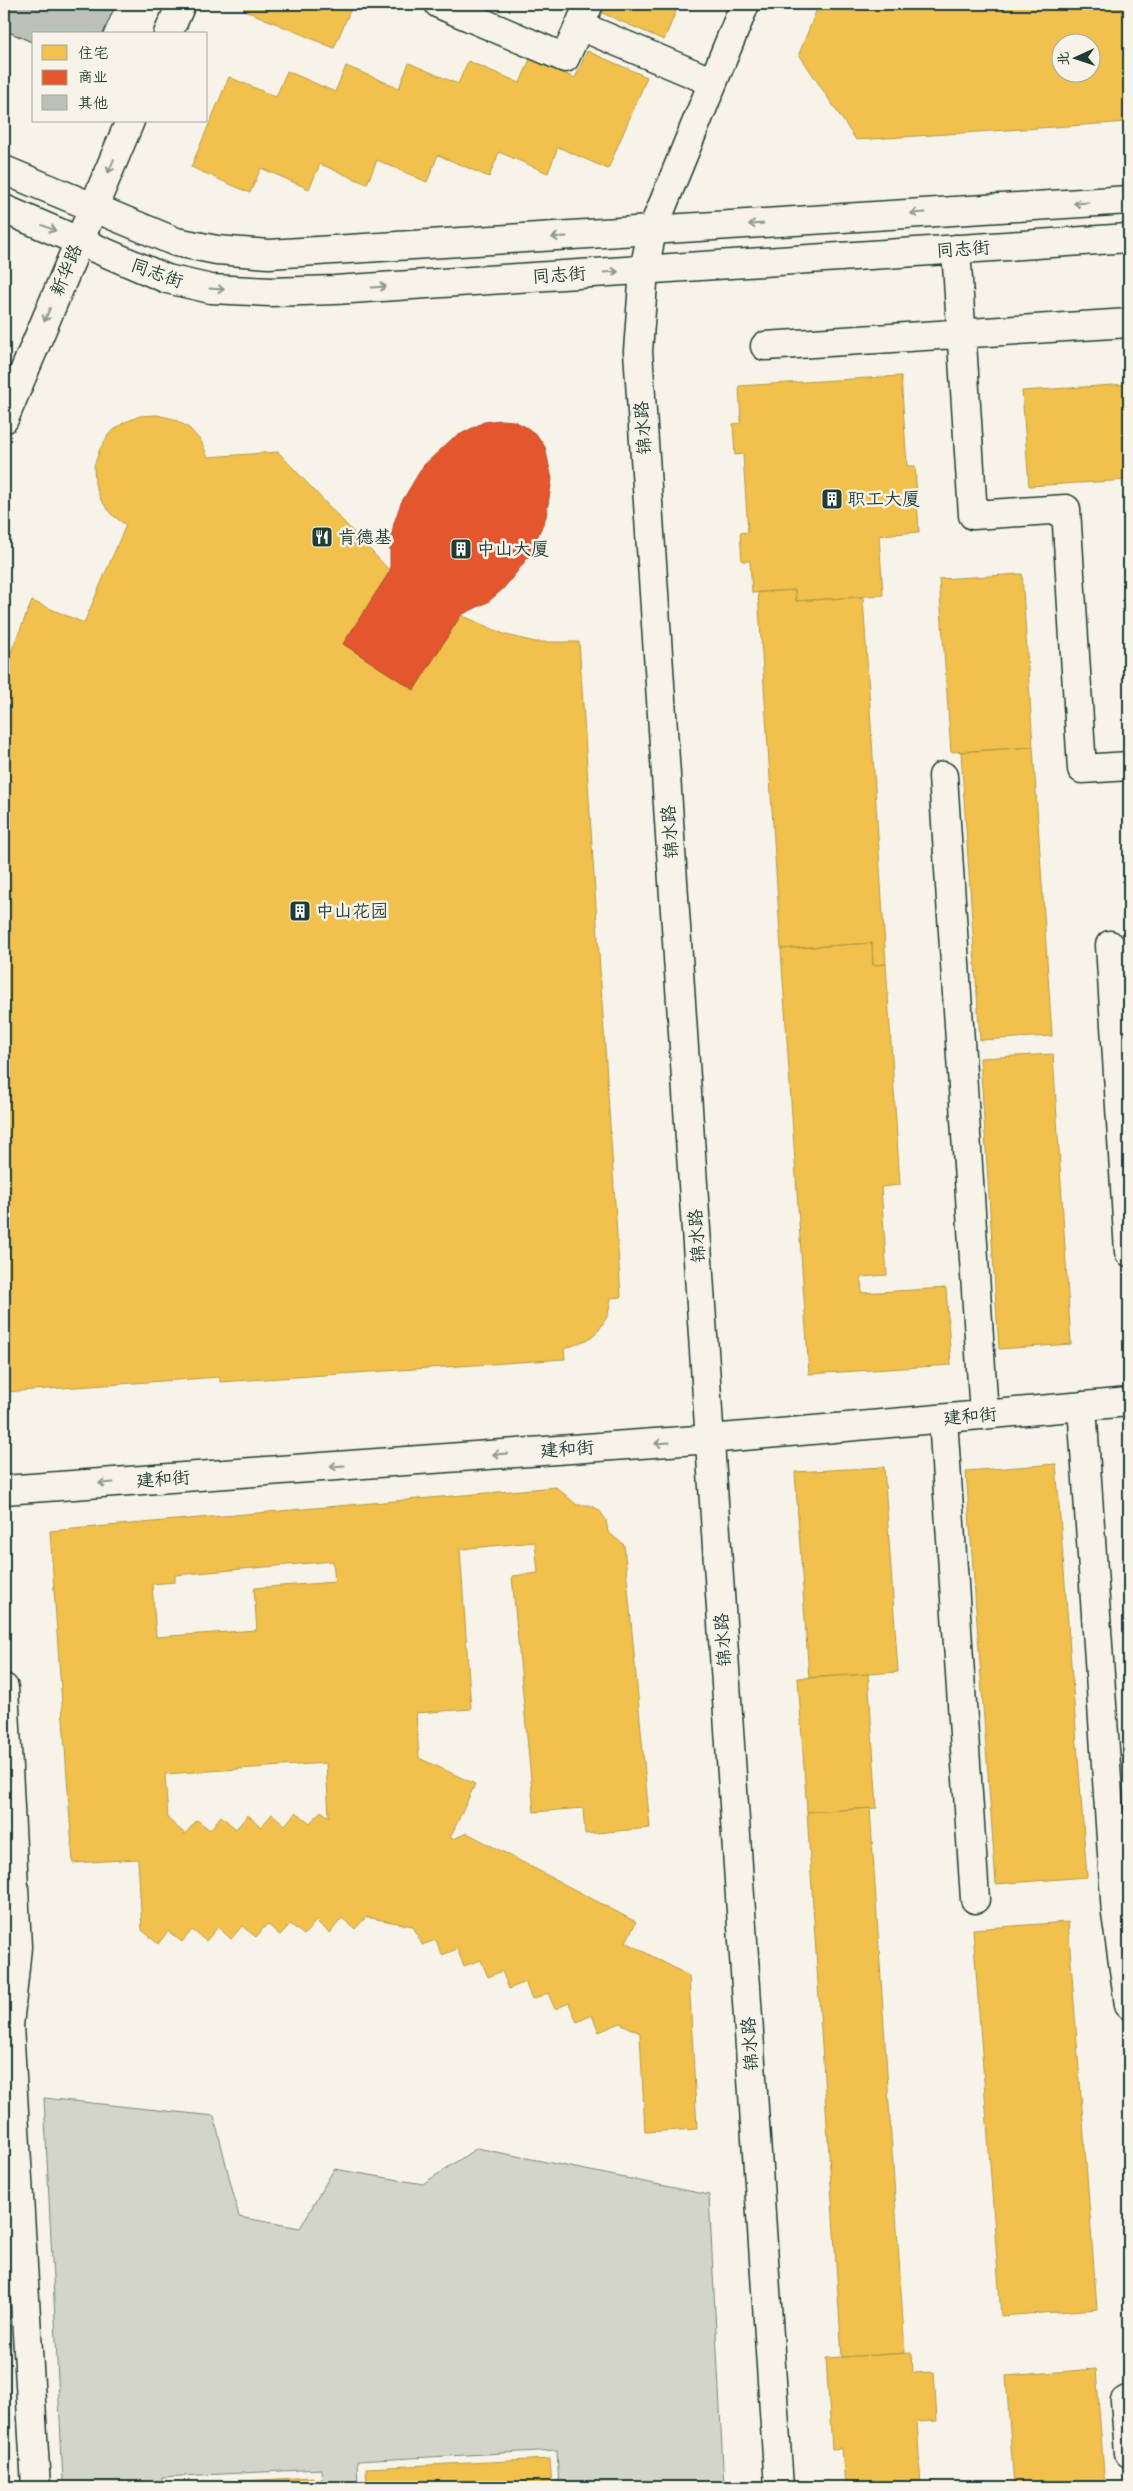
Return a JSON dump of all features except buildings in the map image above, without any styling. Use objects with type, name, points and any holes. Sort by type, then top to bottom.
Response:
[{"type":"street","points":[[169,32],[181,4]]},
{"type":"street","points":[[439,4],[565,58],[584,15],[713,82]]},
{"type":"street","name":"锦水路","points":[[745,4],[652,231],[644,270],[638,351],[779,2487]]},
{"type":"street","name":"新华路","points":[[4,419],[130,122]]},
{"type":"street","name":"同志街","points":[[4,170],[176,242],[217,250],[269,254],[1129,200]]},
{"type":"street","name":"同志街","points":[[4,209],[167,280],[211,289],[250,291],[336,290],[1129,238]]},
{"type":"street","points":[[956,249],[973,515],[1066,509],[1082,769],[1129,766]]},
{"type":"street","points":[[765,346],[1129,323]]},
{"type":"street","points":[[943,776],[984,1415]]},
{"type":"street","points":[[1110,945],[1129,1252]]},
{"type":"street","name":"建和街","points":[[4,1490],[710,1439],[1129,1402]]},
{"type":"street","points":[[1082,1406],[1116,1914],[1129,2005]]},
{"type":"street","points":[[943,1419],[975,1898]]},
{"type":"street","points":[[4,1688],[10,1947],[9,2026],[36,2487]]},
{"type":"street","points":[[1129,2399],[1125,2401],[1129,2453]]},
{"type":"shaded area","points":[[44,2098],[214,2116],[239,2217],[300,2228],[334,2169],[423,2184],[477,2148],[709,2195],[724,2487],[559,2487],[557,2450],[357,2461],[358,2487],[322,2487],[321,2469],[162,2477],[162,2487],[69,2487],[63,2481]]},
{"type":"place","name":"职工大厦","points":[[832,499]]},
{"type":"place","name":"肯德基","points":[[322,537]]},
{"type":"place","name":"中山大厦","points":[[461,549]]},
{"type":"place","name":"中山花园","points":[[300,911]]}]
